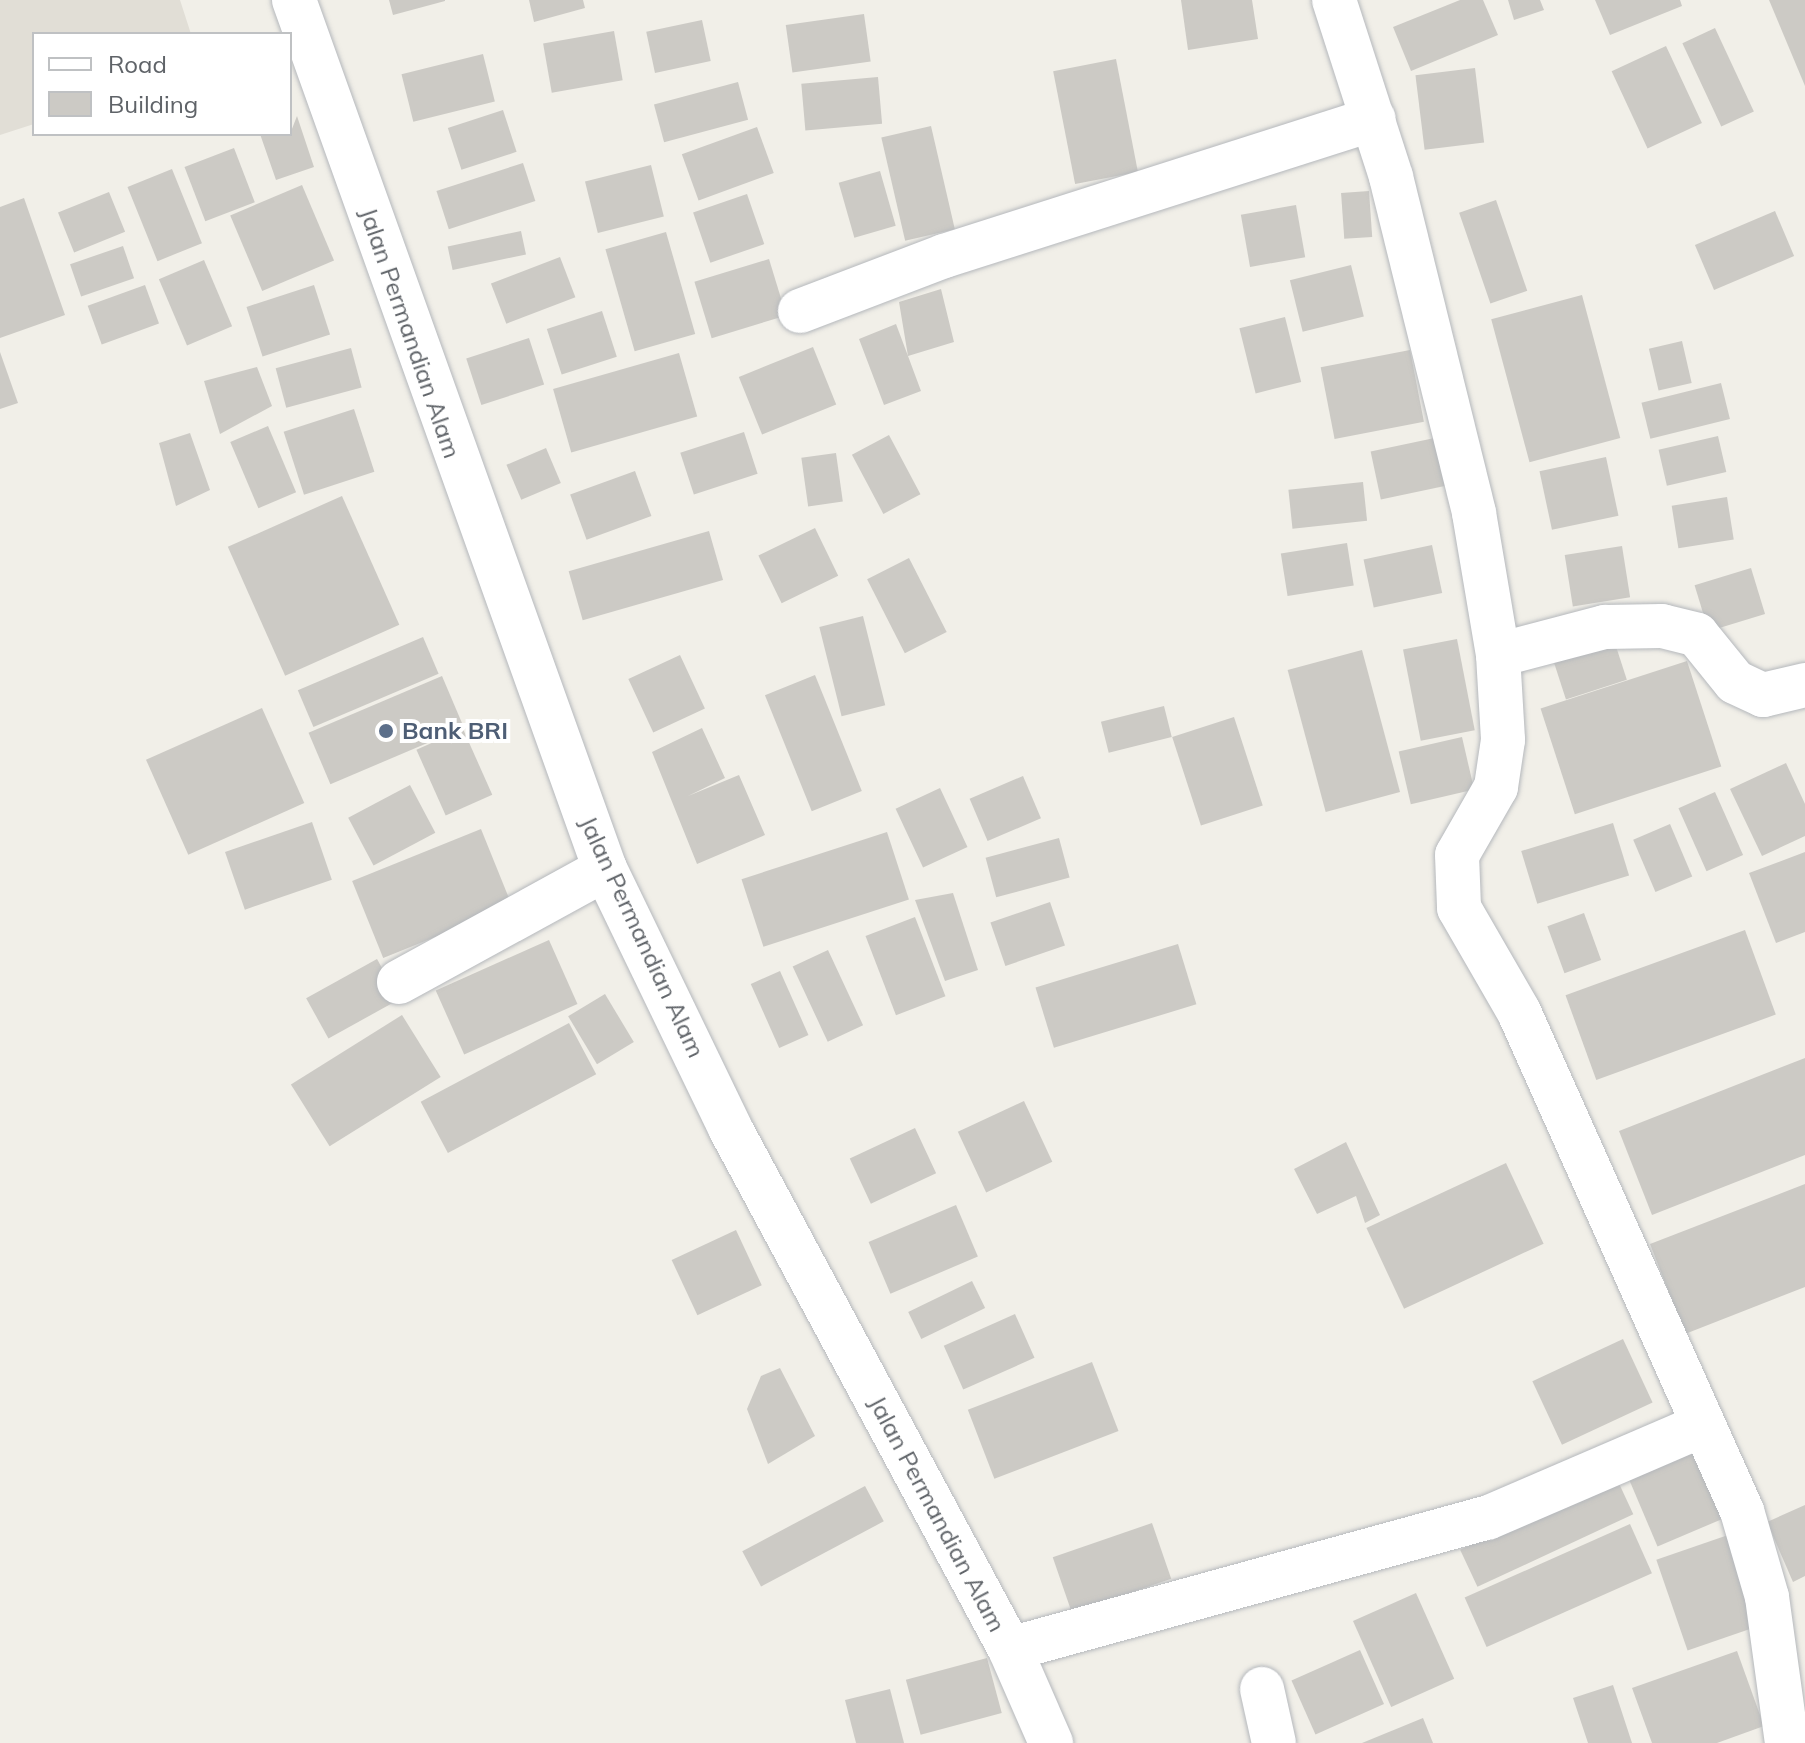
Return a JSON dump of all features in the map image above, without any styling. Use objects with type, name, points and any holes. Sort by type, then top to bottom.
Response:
[{"type":"street","name":"Jalan Permandian Alam","points":[[294,0],[605,869],[730,1128],[1010,1649],[1051,1743]]},
{"type":"street","points":[[1334,0],[1374,119],[1474,513],[1498,655],[1503,740],[1496,787],[1457,855],[1459,908],[1519,1012],[1742,1511],[1767,1597],[1777,1740]]},
{"type":"street","points":[[800,311],[944,256],[1374,119]]},
{"type":"street","points":[[1498,655],[1605,627],[1662,626],[1697,635],[1735,682],[1763,695],[1805,685]]},
{"type":"street","points":[[399,982],[605,869]]},
{"type":"street","points":[[1010,1649],[1487,1518],[1703,1425]]},
{"type":"street","points":[[1262,1689],[1274,1743]]},
{"type":"shaded area","points":[[0,0],[180,0],[190,32],[32,32],[32,125],[0,135]]},
{"type":"building","points":[[389,0],[445,0],[445,1],[393,15]]},
{"type":"building","points":[[529,0],[583,0],[585,8],[534,22]]},
{"type":"building","points":[[1181,0],[1252,0],[1258,39],[1188,50]]},
{"type":"building","points":[[1460,0],[1483,0],[1498,35],[1411,71],[1393,27]]},
{"type":"building","points":[[1508,0],[1540,0],[1544,10],[1514,20]]},
{"type":"building","points":[[1595,0],[1680,0],[1682,6],[1610,35]]},
{"type":"building","points":[[1769,0],[1805,0],[1805,86]]},
{"type":"building","points":[[864,14],[871,62],[792,73],[786,25]]},
{"type":"building","points":[[702,20],[711,61],[655,73],[646,32]]},
{"type":"building","points":[[1715,28],[1754,111],[1721,127],[1682,43]]},
{"type":"building","points":[[614,31],[623,80],[552,93],[543,44]]},
{"type":"building","points":[[1666,46],[1702,123],[1648,148],[1612,71]]},
{"type":"building","points":[[483,54],[495,102],[413,122],[401,74]]},
{"type":"building","points":[[1116,59],[1138,172],[1075,184],[1053,71]]},
{"type":"building","points":[[1475,68],[1484,142],[1425,150],[1415,75]]},
{"type":"building","points":[[878,77],[882,124],[805,131],[801,84]]},
{"type":"building","points":[[738,82],[748,120],[664,142],[654,105]]},
{"type":"building","points":[[503,110],[517,152],[461,170],[448,128]]},
{"type":"building","points":[[297,116],[314,167],[276,180],[261,136],[292,136]]},
{"type":"building","points":[[931,126],[955,229],[905,241],[881,137]]},
{"type":"building","points":[[757,127],[774,173],[699,200],[682,154]]},
{"type":"building","points":[[234,148],[255,202],[205,221],[185,167]]},
{"type":"building","points":[[523,163],[535,201],[449,229],[436,191]]},
{"type":"building","points":[[651,165],[664,216],[598,233],[585,181]]},
{"type":"building","points":[[172,169],[202,243],[157,261],[127,187]]},
{"type":"building","points":[[880,171],[896,226],[854,238],[839,183]]},
{"type":"building","points":[[302,185],[334,260],[262,291],[230,215]]},
{"type":"building","points":[[1369,191],[1372,237],[1344,239],[1341,193]]},
{"type":"building","points":[[109,192],[125,232],[74,252],[58,213]]},
{"type":"building","points":[[747,194],[764,244],[710,263],[693,213]]},
{"type":"building","points":[[24,198],[65,315],[0,338],[0,207]]},
{"type":"building","points":[[1496,200],[1527,291],[1490,303],[1459,213]]},
{"type":"building","points":[[1296,205],[1305,257],[1250,267],[1241,215]]},
{"type":"building","points":[[1775,211],[1794,256],[1714,290],[1695,245]]},
{"type":"building","points":[[521,231],[526,254],[453,270],[448,247]]},
{"type":"building","points":[[666,232],[695,334],[635,351],[605,249]]},
{"type":"building","points":[[123,246],[134,278],[81,296],[70,264]]},
{"type":"building","points":[[560,257],[575,297],[506,324],[491,284]]},
{"type":"building","points":[[769,259],[786,315],[712,338],[694,282]]},
{"type":"building","points":[[204,260],[232,326],[187,345],[159,279]]},
{"type":"building","points":[[1351,265],[1364,316],[1303,332],[1290,280]]},
{"type":"building","points":[[145,285],[159,324],[102,344],[88,306]]},
{"type":"building","points":[[314,285],[330,334],[263,356],[246,307]]},
{"type":"building","points":[[941,289],[954,342],[908,356],[899,302]]},
{"type":"building","points":[[1582,295],[1620,438],[1530,462],[1491,319]]},
{"type":"building","points":[[602,311],[617,357],[562,375],[547,329]]},
{"type":"building","points":[[1285,317],[1301,382],[1256,393],[1239,328]]},
{"type":"building","points":[[896,324],[921,391],[884,405],[859,339]]},
{"type":"building","points":[[529,338],[544,385],[481,405],[466,358]]},
{"type":"building","points":[[1682,341],[1692,383],[1659,391],[1649,349]]},
{"type":"building","points":[[813,347],[836,404],[762,434],[739,377]]},
{"type":"building","points":[[351,348],[362,388],[286,408],[276,368]]},
{"type":"building","points":[[1410,350],[1424,422],[1335,439],[1321,367]]},
{"type":"building","points":[[0,352],[18,403],[0,409]]},
{"type":"building","points":[[679,353],[697,416],[571,453],[553,389]]},
{"type":"building","points":[[257,367],[272,406],[220,434],[204,381]]},
{"type":"building","points":[[1721,383],[1730,419],[1650,439],[1641,403]]},
{"type":"building","points":[[354,409],[374,472],[304,495],[284,432]]},
{"type":"building","points":[[268,426],[296,492],[258,508],[230,442]]},
{"type":"building","points":[[744,432],[758,474],[694,495],[680,453]]},
{"type":"building","points":[[190,433],[210,490],[176,506],[159,443]]},
{"type":"building","points":[[889,435],[920,494],[883,514],[852,455]]},
{"type":"building","points":[[1444,436],[1454,484],[1381,500],[1371,452]]},
{"type":"building","points":[[1718,436],[1726,472],[1667,486],[1659,450]]},
{"type":"building","points":[[546,448],[561,483],[521,500],[506,465]]},
{"type":"building","points":[[836,453],[843,502],[808,506],[801,458]]},
{"type":"building","points":[[1606,457],[1618,516],[1552,530],[1539,471]]},
{"type":"building","points":[[635,471],[651,516],[587,540],[570,495]]},
{"type":"building","points":[[1363,482],[1367,521],[1292,529],[1288,490]]},
{"type":"building","points":[[342,496],[399,625],[285,676],[228,547]]},
{"type":"building","points":[[1727,497],[1734,539],[1678,548],[1672,506]]},
{"type":"building","points":[[815,528],[838,576],[782,603],[758,556]]},
{"type":"building","points":[[709,531],[723,580],[583,620],[569,571]]},
{"type":"building","points":[[1347,543],[1354,585],[1288,596],[1281,553]]},
{"type":"building","points":[[1432,545],[1442,593],[1374,607],[1364,560]]},
{"type":"building","points":[[1622,546],[1630,597],[1573,606],[1565,555]]},
{"type":"building","points":[[909,558],[947,632],[905,653],[867,579]]},
{"type":"building","points":[[1751,568],[1765,614],[1709,631],[1695,585]]},
{"type":"building","points":[[863,616],[885,705],[842,716],[819,627]]},
{"type":"building","points":[[1612,634],[1627,680],[1566,699],[1551,654]]},
{"type":"building","points":[[423,637],[439,674],[313,727],[298,690]]},
{"type":"building","points":[[1457,639],[1475,730],[1421,741],[1403,649]]},
{"type":"building","points":[[1362,650],[1400,792],[1326,812],[1288,670]]},
{"type":"building","points":[[680,655],[705,708],[653,733],[628,679]]},
{"type":"building","points":[[1687,661],[1721,767],[1575,814],[1541,709]]},
{"type":"building","points":[[815,675],[862,791],[812,811],[765,695]]},
{"type":"building","name":"Bank BRI","points":[[442,676],[464,728],[330,784],[309,733]]},
{"type":"building","points":[[1164,706],[1172,737],[1109,753],[1101,722]]},
{"type":"building","points":[[262,708],[304,803],[188,855],[146,760]]},
{"type":"building","points":[[1234,717],[1263,805],[1201,826],[1172,737]]},
{"type":"building","points":[[702,728],[725,778],[688,796],[739,775],[765,835],[697,864],[652,752]]},
{"type":"building","points":[[463,729],[492,795],[446,816],[416,750]]},
{"type":"building","points":[[1462,737],[1474,790],[1411,804],[1399,752]]},
{"type":"building","points":[[1786,763],[1805,804],[1805,836],[1762,856],[1730,789]]},
{"type":"building","points":[[1023,776],[1041,818],[988,841],[970,799]]},
{"type":"building","points":[[410,785],[435,833],[374,866],[348,818]]},
{"type":"building","points":[[940,788],[967,847],[923,868],[896,809]]},
{"type":"building","points":[[1715,792],[1743,855],[1707,871],[1678,808]]},
{"type":"building","points":[[312,822],[332,880],[245,910],[225,852]]},
{"type":"building","points":[[1613,823],[1629,876],[1537,904],[1521,851]]},
{"type":"building","points":[[1670,824],[1692,876],[1655,892],[1633,840]]},
{"type":"building","points":[[481,829],[512,906],[383,958],[352,881]]},
{"type":"building","points":[[887,832],[909,900],[763,947],[741,879]]},
{"type":"building","points":[[1059,838],[1070,878],[996,897],[986,858]]},
{"type":"building","points":[[1805,852],[1805,932],[1776,943],[1749,873]]},
{"type":"building","points":[[953,893],[978,970],[945,981],[915,900]]},
{"type":"building","points":[[1050,902],[1065,945],[1005,966],[990,923]]},
{"type":"building","points":[[1584,913],[1601,960],[1564,973],[1547,926]]},
{"type":"building","points":[[915,917],[945,996],[896,1015],[866,936]]},
{"type":"building","points":[[1745,930],[1776,1015],[1596,1080],[1566,995]]},
{"type":"building","points":[[549,940],[577,1004],[464,1054],[436,990]]},
{"type":"building","points":[[1178,944],[1196,1004],[1054,1048],[1036,988]]},
{"type":"building","points":[[828,950],[863,1025],[828,1042],[793,966]]},
{"type":"building","points":[[377,959],[399,999],[328,1039],[306,998]]},
{"type":"building","points":[[780,971],[808,1035],[779,1048],[751,984]]},
{"type":"building","points":[[605,994],[634,1042],[597,1064],[568,1016]]},
{"type":"building","points":[[402,1015],[441,1077],[330,1146],[291,1084]]},
{"type":"building","points":[[569,1023],[596,1074],[448,1153],[421,1102]]},
{"type":"building","points":[[1805,1058],[1805,1155],[1652,1215],[1619,1131]]},
{"type":"building","points":[[1024,1101],[1052,1162],[986,1193],[958,1132]]},
{"type":"building","points":[[915,1128],[936,1173],[871,1204],[850,1158]]},
{"type":"building","points":[[1346,1142],[1380,1215],[1365,1223],[1356,1196],[1317,1214],[1294,1169]]},
{"type":"building","points":[[1506,1163],[1544,1244],[1404,1309],[1366,1228]]},
{"type":"building","points":[[1805,1184],[1805,1287],[1685,1334],[1650,1244]]},
{"type":"building","points":[[956,1205],[978,1257],[890,1294],[869,1242]]},
{"type":"building","points":[[736,1230],[762,1285],[697,1315],[672,1260]]},
{"type":"building","points":[[972,1281],[985,1308],[921,1339],[908,1312]]},
{"type":"building","points":[[1015,1314],[1035,1358],[963,1390],[944,1346]]},
{"type":"building","points":[[1623,1339],[1653,1402],[1562,1445],[1532,1381]]},
{"type":"building","points":[[1092,1362],[1119,1431],[994,1479],[968,1410]]},
{"type":"building","points":[[780,1368],[815,1436],[768,1464],[747,1409],[761,1376]]},
{"type":"building","points":[[1692,1446],[1723,1519],[1658,1546],[1627,1474]]},
{"type":"building","points":[[1616,1477],[1633,1514],[1477,1587],[1460,1550]]},
{"type":"building","points":[[865,1486],[884,1521],[761,1587],[742,1551]]},
{"type":"building","points":[[1805,1505],[1805,1576],[1793,1582],[1767,1522]]},
{"type":"building","points":[[1152,1523],[1171,1579],[1072,1613],[1053,1557]]},
{"type":"building","points":[[1630,1524],[1652,1573],[1487,1647],[1465,1598]]},
{"type":"building","points":[[1731,1534],[1762,1625],[1688,1650],[1656,1560]]},
{"type":"building","points":[[1416,1593],[1454,1679],[1391,1707],[1353,1621]]},
{"type":"building","points":[[1360,1650],[1384,1704],[1315,1734],[1291,1681]]},
{"type":"building","points":[[1737,1651],[1764,1726],[1717,1743],[1652,1743],[1632,1688]]},
{"type":"building","points":[[987,1658],[1002,1713],[921,1735],[906,1680]]},
{"type":"building","points":[[1613,1685],[1632,1743],[1588,1743],[1573,1698]]},
{"type":"building","points":[[890,1689],[904,1743],[856,1743],[845,1700]]},
{"type":"building","points":[[1423,1718],[1433,1743],[1362,1743]]},
{"type":"place","name":"Bank BRI","points":[[386,731]]}]
